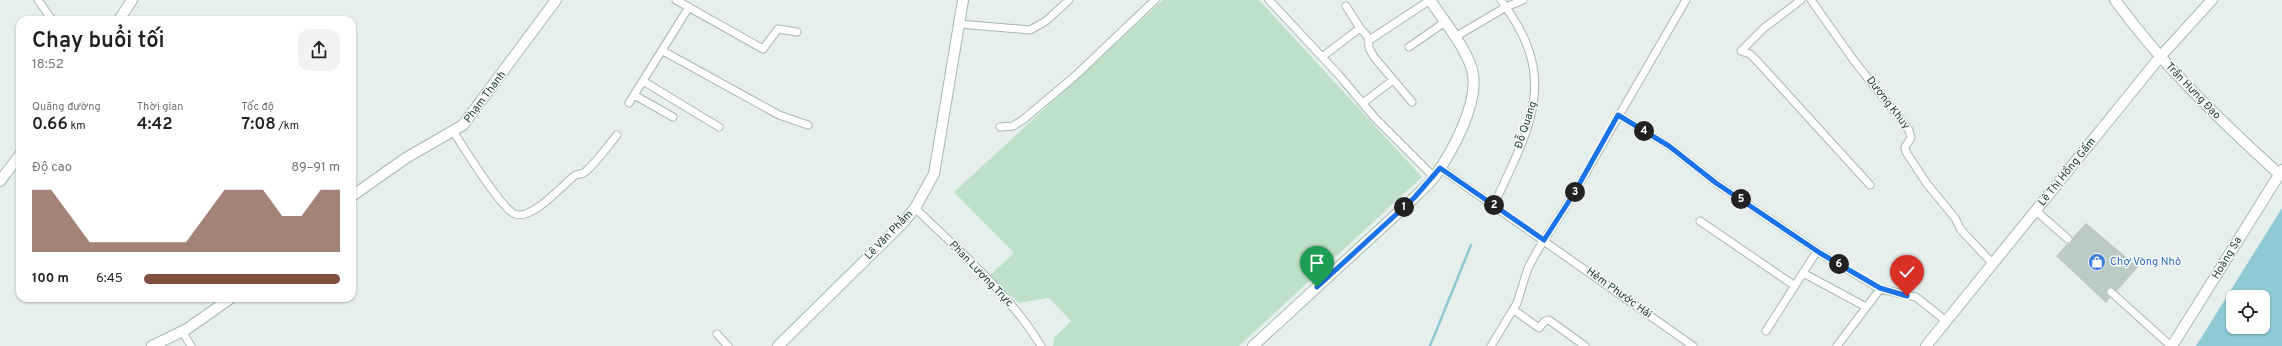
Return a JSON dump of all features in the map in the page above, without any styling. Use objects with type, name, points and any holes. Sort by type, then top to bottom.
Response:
[{"type":"street","points":[[38,0],[49,16]]},
{"type":"street","points":[[122,16],[132,0]]},
{"type":"street","name":"Phạm Thanh","points":[[356,193],[406,158],[463,125],[556,0]]},
{"type":"street","points":[[676,0],[763,49],[766,48],[774,32],[778,29],[797,32]]},
{"type":"street","name":"Lê Văn Phẩm","points":[[778,346],[893,233],[915,208],[934,174],[963,0]]},
{"type":"street","points":[[959,24],[1030,30],[1046,21],[1069,0]]},
{"type":"street","points":[[1000,127],[1013,126],[1024,119],[1075,76],[1155,0]]},
{"type":"street","points":[[1269,0],[1322,57],[1375,118],[1434,177]]},
{"type":"street","points":[[1253,346],[1434,177],[1464,121],[1472,92],[1473,74],[1455,38],[1430,0],[1368,41]]},
{"type":"street","name":"Đỗ Quang","points":[[1494,205],[1526,130],[1532,113],[1535,95],[1535,81],[1529,51],[1501,0]]},
{"type":"street","points":[[1455,38],[1506,7],[1523,0]]},
{"type":"street","points":[[1491,346],[1514,310],[1523,287],[1528,268],[1573,195],[1686,0]]},
{"type":"street","points":[[1801,0],[1764,28],[1741,51],[1750,54],[1757,61],[1870,184]]},
{"type":"street","name":"Dương Khuy","points":[[1811,0],[1855,62],[1909,130],[1911,138],[1905,147],[1906,152],[1927,184],[1955,218],[1961,230],[1993,264]]},
{"type":"street","name":"Trần Hưng Đạo","points":[[2115,0],[2136,29],[2160,57],[2214,113],[2281,172]]},
{"type":"street","name":"Lê Thị Hồng Gấm","points":[[1926,346],[2160,57],[2212,0]]},
{"type":"street","points":[[1346,6],[1368,41],[1371,52],[1412,102]]},
{"type":"street","points":[[629,103],[663,51],[689,7]]},
{"type":"street","points":[[1409,47],[1445,22]]},
{"type":"street","points":[[1322,57],[1360,28]]},
{"type":"street","points":[[663,51],[779,115],[808,125]]},
{"type":"street","points":[[1364,104],[1393,80]]},
{"type":"street","points":[[643,81],[719,127]]},
{"type":"street","points":[[634,95],[674,117]]},
{"type":"street","points":[[1618,115],[1669,146],[1716,183],[1817,251],[1880,288],[1916,297],[1946,321]]},
{"type":"street","points":[[453,131],[493,191],[511,211],[518,214],[528,213],[543,204],[575,175],[584,173],[617,135]]},
{"type":"street","points":[[1,178],[16,160]]},
{"type":"street","name":"Hẻm Phước Hải","points":[[1440,168],[1693,346]]},
{"type":"street","name":"Hoàng Sa","points":[[2172,346],[2281,172]]},
{"type":"street","name":"Phan Lương Trực","points":[[915,208],[1002,294],[1028,325],[1041,346]]},
{"type":"street","points":[[2036,211],[2068,239]]},
{"type":"street","points":[[1700,221],[1731,240],[1795,286]]},
{"type":"street","points":[[1766,331],[1817,251]]},
{"type":"street","points":[[1803,273],[1866,307]]},
{"type":"street","points":[[1837,346],[1880,288]]},
{"type":"street","points":[[2111,292],[2172,346]]},
{"type":"street","points":[[152,346],[182,331],[225,302]]},
{"type":"street","points":[[1514,310],[1539,328],[1545,321],[1549,320],[1585,346]]},
{"type":"street","points":[[182,331],[191,346]]},
{"type":"street","points":[[717,334],[728,346]]},
{"type":"green space","points":[[1163,0],[1259,0],[1422,177],[1239,346],[1053,346],[1054,338],[1071,321],[1049,298],[1019,303],[989,276],[1014,253],[954,192]]},
{"type":"water","points":[[2282,208],[2282,346],[2196,346],[2226,298],[2226,334],[2270,334],[2270,290],[2231,290]]},
{"type":"building","name":"Chợ Vòng Nhỏ","points":[[2086,223],[2138,267],[2117,291],[2112,287],[2108,288],[2106,293],[2110,298],[2106,303],[2056,256],[2067,244],[2071,243],[2073,237]]},
{"type":"waterway","points":[[1430,346],[1471,245]]},
{"type":"place","name":"Chợ Vòng Nhỏ","points":[[2097,262]]},
{"type":"route","points":[[1317,287],[1414,198],[1434,177],[1440,168],[1544,240],[1573,195],[1618,115],[1669,146],[1716,183],[1820,253],[1880,288],[1907,296]]}]
